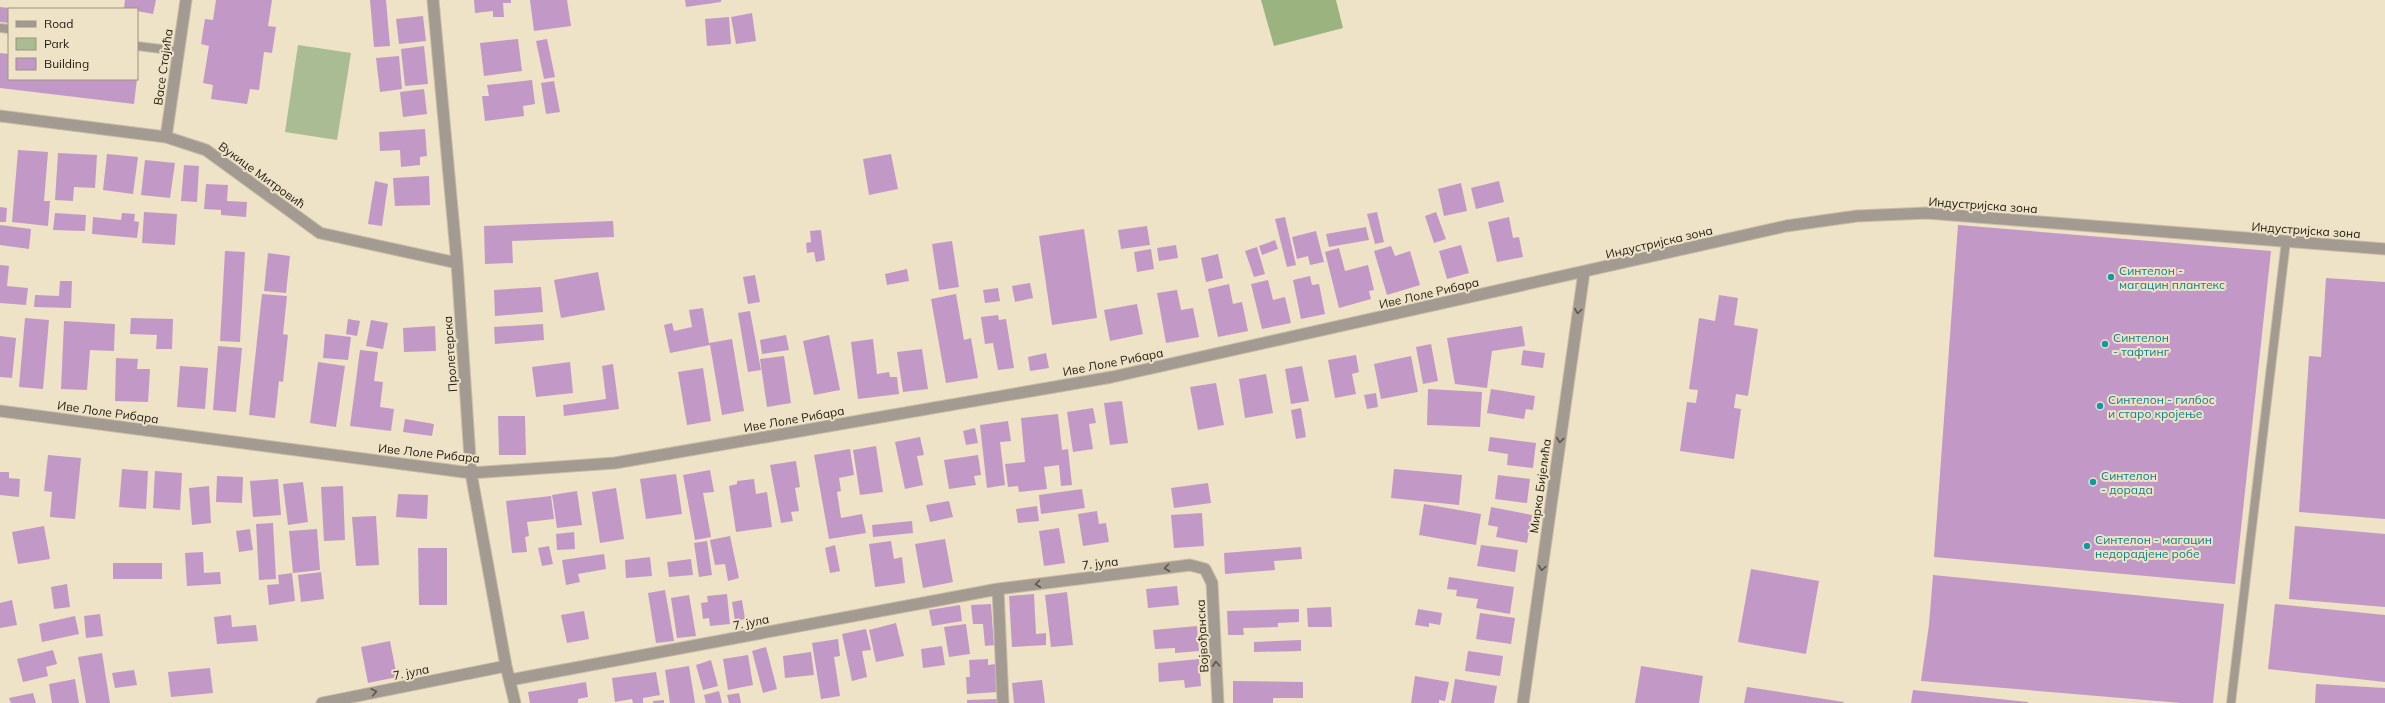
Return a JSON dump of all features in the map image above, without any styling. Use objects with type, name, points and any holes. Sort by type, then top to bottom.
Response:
[{"type":"street","name":"Васе Стајића","points":[[166,137],[186,0]]},
{"type":"street","name":"Пролетерска","points":[[433,0],[457,263],[471,473],[506,666],[515,703]]},
{"type":"street","name":"Вукице Митровић","points":[[0,116],[166,137],[206,150],[320,233],[457,263]]},
{"type":"street","name":"Индустријска зона","points":[[1584,272],[1786,226],[1857,216],[1927,213],[2385,249]]},
{"type":"street","name":"Иве Лоле Рибара","points":[[0,411],[471,473],[615,463],[1112,377],[1584,272]]},
{"type":"street","name":"Мирка Бијелића","points":[[1523,703],[1584,272]]},
{"type":"street","name":"7. јула","points":[[510,680],[998,589],[1190,565],[1205,569]]},
{"type":"street","name":"Војвођанска","points":[[1205,569],[1210,575],[1212,583],[1218,703]]},
{"type":"street","points":[[998,589],[1003,703]]},
{"type":"street","name":"7. јула","points":[[322,703],[506,666]]},
{"type":"lane","points":[[138,46],[178,51]]},
{"type":"lane","points":[[2231,703],[2286,241]]},
{"type":"green space","points":[[1261,0],[1336,0],[1343,28],[1274,46]]},
{"type":"green space","points":[[298,45],[351,53],[337,140],[285,132]]},
{"type":"building","points":[[125,0],[156,0],[153,14],[138,11],[138,8],[124,8]]},
{"type":"building","points":[[216,0],[272,0],[268,26],[276,27],[272,53],[264,52],[259,90],[250,89],[247,104],[211,99],[213,85],[203,83],[209,46],[201,44],[205,19],[213,20]]},
{"type":"building","points":[[370,0],[386,0],[390,46],[374,47]]},
{"type":"building","points":[[474,0],[511,0],[511,3],[503,3],[504,17],[493,17],[493,11],[475,13]]},
{"type":"building","points":[[530,0],[567,0],[571,26],[534,31]]},
{"type":"building","points":[[685,0],[721,0],[721,2],[686,7]]},
{"type":"building","points":[[0,7],[9,8],[8,23],[0,22]]},
{"type":"building","points":[[752,13],[756,41],[736,44],[731,17]]},
{"type":"building","points":[[423,16],[426,41],[399,44],[396,19]]},
{"type":"building","points":[[729,17],[731,44],[707,46],[705,19]]},
{"type":"building","points":[[518,39],[522,71],[484,76],[480,43]]},
{"type":"building","points":[[547,39],[555,77],[544,79],[536,41]]},
{"type":"building","points":[[424,46],[428,84],[405,86],[401,49]]},
{"type":"building","points":[[0,53],[8,54],[8,80],[137,80],[134,104],[0,88]]},
{"type":"building","points":[[399,56],[402,89],[380,92],[376,58]]},
{"type":"building","points":[[532,80],[535,104],[523,106],[524,116],[485,121],[482,96],[489,96],[487,85]]},
{"type":"building","points":[[554,81],[560,112],[546,114],[541,83]]},
{"type":"building","points":[[424,89],[427,114],[403,117],[400,92]]},
{"type":"building","points":[[425,129],[427,156],[420,157],[420,165],[401,167],[400,150],[380,151],[379,132]]},
{"type":"building","points":[[18,150],[48,152],[44,201],[50,201],[48,226],[12,222]]},
{"type":"building","points":[[58,153],[97,155],[95,188],[74,187],[73,201],[55,200]]},
{"type":"building","points":[[107,154],[138,157],[133,194],[103,190]]},
{"type":"building","points":[[891,154],[898,189],[869,195],[863,159]]},
{"type":"building","points":[[145,160],[175,163],[170,198],[141,195]]},
{"type":"building","points":[[184,165],[199,166],[197,202],[181,201]]},
{"type":"building","points":[[429,176],[430,205],[395,206],[393,178]]},
{"type":"building","points":[[375,181],[388,184],[382,226],[368,224]]},
{"type":"building","points":[[1499,181],[1504,202],[1476,209],[1471,188]]},
{"type":"building","points":[[1461,183],[1467,211],[1444,216],[1438,189]]},
{"type":"building","points":[[206,184],[228,185],[227,201],[247,202],[246,217],[221,215],[221,210],[204,209]]},
{"type":"building","points":[[0,207],[7,208],[6,222],[0,222]]},
{"type":"building","points":[[144,212],[177,214],[175,245],[142,243]]},
{"type":"building","points":[[1377,212],[1384,242],[1375,244],[1367,214]]},
{"type":"building","points":[[1436,212],[1446,239],[1434,243],[1425,216]]},
{"type":"building","points":[[55,213],[86,215],[85,231],[53,230]]},
{"type":"building","points":[[122,213],[135,214],[134,221],[139,222],[137,238],[92,234],[93,217],[121,220]]},
{"type":"building","points":[[1285,217],[1296,265],[1287,267],[1275,219]]},
{"type":"building","points":[[1509,217],[1513,238],[1519,237],[1523,257],[1497,262],[1488,222]]},
{"type":"building","points":[[613,221],[614,237],[512,241],[513,263],[485,264],[484,226]]},
{"type":"building","points":[[0,225],[31,229],[29,249],[0,245]]},
{"type":"building","points":[[1958,225],[2271,251],[2235,584],[1934,557]]},
{"type":"building","points":[[1147,226],[1150,245],[1121,249],[1118,230]]},
{"type":"building","points":[[1366,227],[1369,240],[1329,247],[1326,234]]},
{"type":"building","points":[[1084,229],[1097,318],[1052,325],[1039,236]]},
{"type":"building","points":[[821,230],[825,260],[816,262],[814,252],[807,253],[806,243],[811,242],[810,231]]},
{"type":"building","points":[[1316,231],[1324,262],[1310,265],[1308,256],[1297,259],[1292,237]]},
{"type":"building","points":[[1275,240],[1278,249],[1262,255],[1259,246]]},
{"type":"building","points":[[952,241],[959,287],[939,290],[932,244]]},
{"type":"building","points":[[1176,245],[1178,258],[1159,261],[1157,248]]},
{"type":"building","points":[[1461,245],[1469,273],[1447,279],[1439,251]]},
{"type":"building","points":[[1391,246],[1395,256],[1410,251],[1420,285],[1387,295],[1374,251]]},
{"type":"building","points":[[1257,247],[1265,274],[1254,277],[1245,251]]},
{"type":"building","points":[[1339,248],[1345,271],[1368,265],[1374,290],[1369,291],[1371,299],[1339,308],[1325,252]]},
{"type":"building","points":[[1151,249],[1154,269],[1137,272],[1134,252]]},
{"type":"building","points":[[225,251],[245,252],[240,342],[220,341]]},
{"type":"building","points":[[268,253],[290,256],[286,293],[264,291]]},
{"type":"building","points":[[1218,254],[1223,278],[1206,282],[1201,258]]},
{"type":"building","points":[[0,265],[9,266],[7,286],[28,288],[26,305],[0,303]]},
{"type":"building","points":[[907,269],[909,281],[887,285],[885,274]]},
{"type":"building","points":[[598,272],[605,310],[561,318],[554,280]]},
{"type":"building","points":[[755,275],[760,302],[748,304],[743,277]]},
{"type":"building","points":[[1310,276],[1312,285],[1319,284],[1325,314],[1301,319],[1293,280]]},
{"type":"building","points":[[2326,278],[2385,282],[2385,519],[2299,512],[2309,356],[2321,357]]},
{"type":"building","points":[[1268,280],[1273,300],[1285,297],[1291,323],[1262,329],[1251,284]]},
{"type":"building","points":[[60,281],[72,281],[71,308],[34,307],[35,295],[59,296]]},
{"type":"building","points":[[1030,283],[1033,298],[1015,302],[1012,286]]},
{"type":"building","points":[[1229,284],[1233,304],[1242,302],[1248,331],[1218,337],[1208,289]]},
{"type":"building","points":[[541,287],[543,312],[495,316],[494,290]]},
{"type":"building","points":[[998,288],[1000,301],[985,303],[983,290]]},
{"type":"building","points":[[1177,290],[1181,310],[1193,308],[1199,337],[1166,343],[1157,293]]},
{"type":"building","points":[[262,294],[287,296],[283,334],[288,335],[283,382],[279,381],[275,418],[249,415]]},
{"type":"building","points":[[956,294],[964,340],[971,338],[978,378],[946,383],[931,299]]},
{"type":"building","points":[[1719,295],[1738,298],[1734,325],[1758,329],[1748,396],[1736,394],[1734,408],[1741,409],[1734,459],[1680,451],[1687,402],[1696,403],[1698,390],[1689,389],[1699,318],[1715,321]]},
{"type":"building","points":[[1137,304],[1143,334],[1110,341],[1104,310]]},
{"type":"building","points":[[703,308],[709,343],[732,339],[744,411],[722,415],[710,345],[670,353],[664,325],[672,323],[674,331],[692,327],[689,310]]},
{"type":"building","points":[[750,311],[761,370],[748,372],[738,313]]},
{"type":"building","points":[[998,315],[999,320],[1006,319],[1014,368],[998,370],[993,343],[985,344],[981,317]]},
{"type":"building","points":[[25,318],[49,320],[43,389],[19,387]]},
{"type":"building","points":[[131,318],[173,319],[172,349],[156,349],[157,335],[130,334]]},
{"type":"building","points":[[348,319],[360,321],[357,336],[346,334]]},
{"type":"building","points":[[371,320],[388,323],[383,349],[366,346]]},
{"type":"building","points":[[64,321],[115,324],[114,351],[90,350],[87,390],[61,389]]},
{"type":"building","points":[[543,324],[544,340],[495,344],[494,327]]},
{"type":"building","points":[[435,326],[436,351],[404,352],[403,328]]},
{"type":"building","points":[[1522,326],[1525,346],[1492,351],[1487,388],[1455,384],[1447,338]]},
{"type":"building","points":[[325,334],[351,337],[348,360],[323,358]]},
{"type":"building","points":[[786,335],[789,350],[762,354],[760,340]]},
{"type":"building","points":[[829,335],[840,390],[814,395],[803,341]]},
{"type":"building","points":[[0,336],[16,338],[12,378],[0,377]]},
{"type":"building","points":[[873,339],[877,374],[889,372],[890,377],[897,377],[899,394],[858,399],[851,342]]},
{"type":"building","points":[[1431,344],[1438,381],[1423,384],[1416,347]]},
{"type":"building","points":[[218,346],[242,348],[236,412],[213,410]]},
{"type":"building","points":[[922,349],[928,389],[903,392],[897,352]]},
{"type":"building","points":[[360,350],[378,352],[374,381],[383,382],[380,407],[394,409],[391,431],[350,426]]},
{"type":"building","points":[[1523,350],[1545,353],[1543,368],[1521,365]]},
{"type":"building","points":[[1046,353],[1049,368],[1030,371],[1028,357]]},
{"type":"building","points":[[1356,355],[1359,372],[1352,374],[1356,394],[1335,398],[1328,360]]},
{"type":"building","points":[[784,356],[791,403],[767,407],[760,359]]},
{"type":"building","points":[[1411,356],[1418,392],[1381,399],[1374,364]]},
{"type":"building","points":[[116,358],[138,359],[137,369],[150,369],[148,402],[115,401]]},
{"type":"building","points":[[318,362],[345,366],[336,427],[310,423]]},
{"type":"building","points":[[570,362],[573,393],[536,397],[532,367]]},
{"type":"building","points":[[613,364],[619,409],[564,416],[563,405],[606,399],[602,366]]},
{"type":"building","points":[[180,366],[208,368],[205,409],[177,407]]},
{"type":"building","points":[[1302,366],[1309,401],[1291,404],[1285,369]]},
{"type":"building","points":[[703,368],[711,421],[687,425],[678,372]]},
{"type":"building","points":[[1266,374],[1273,413],[1245,418],[1239,379]]},
{"type":"building","points":[[1216,383],[1224,425],[1198,430],[1190,387]]},
{"type":"building","points":[[1428,389],[1482,392],[1480,427],[1427,425]]},
{"type":"building","points":[[1491,389],[1535,396],[1533,410],[1526,409],[1524,419],[1487,413]]},
{"type":"building","points":[[1376,393],[1378,407],[1367,409],[1364,395]]},
{"type":"building","points":[[1122,401],[1128,443],[1110,445],[1104,403]]},
{"type":"building","points":[[1093,408],[1096,423],[1089,424],[1093,449],[1073,452],[1067,412]]},
{"type":"building","points":[[1301,408],[1306,437],[1296,439],[1291,410]]},
{"type":"building","points":[[1058,414],[1062,450],[1068,449],[1072,485],[1061,486],[1059,465],[1044,467],[1047,489],[1019,492],[1018,486],[1008,487],[1005,464],[1025,462],[1021,418]]},
{"type":"building","points":[[498,416],[525,416],[526,455],[499,455]]},
{"type":"building","points":[[405,419],[434,424],[432,436],[403,432]]},
{"type":"building","points":[[1008,421],[1011,441],[1000,442],[1005,485],[987,488],[980,425]]},
{"type":"building","points":[[975,428],[978,443],[966,445],[963,431]]},
{"type":"building","points":[[920,437],[924,455],[917,456],[923,485],[905,489],[895,442]]},
{"type":"building","points":[[1490,437],[1536,443],[1533,468],[1507,465],[1508,454],[1488,451]]},
{"type":"building","points":[[876,446],[883,492],[860,495],[853,450]]},
{"type":"building","points":[[850,449],[854,475],[839,478],[841,491],[837,492],[841,518],[862,514],[866,533],[829,539],[814,455]]},
{"type":"building","points":[[48,455],[81,458],[75,519],[50,517],[52,492],[44,491]]},
{"type":"building","points":[[978,455],[981,475],[974,476],[976,485],[949,489],[944,460]]},
{"type":"building","points":[[796,461],[800,487],[795,488],[799,511],[791,512],[793,521],[781,523],[770,465]]},
{"type":"building","points":[[122,469],[148,471],[146,509],[119,507]]},
{"type":"building","points":[[1394,469],[1462,475],[1459,505],[1391,498]]},
{"type":"building","points":[[710,470],[714,492],[703,493],[711,537],[695,540],[683,475]]},
{"type":"building","points":[[155,471],[182,473],[180,510],[153,508]]},
{"type":"building","points":[[0,472],[9,472],[9,478],[20,479],[19,497],[0,495]]},
{"type":"building","points":[[676,474],[682,514],[646,519],[640,479]]},
{"type":"building","points":[[1498,475],[1530,479],[1527,503],[1495,499]]},
{"type":"building","points":[[217,476],[243,477],[242,503],[216,502]]},
{"type":"building","points":[[278,479],[281,515],[253,517],[250,481]]},
{"type":"building","points":[[754,479],[756,494],[767,492],[772,527],[736,532],[729,486],[737,484],[737,481]]},
{"type":"building","points":[[303,482],[308,522],[288,525],[283,484]]},
{"type":"building","points":[[1208,483],[1211,503],[1174,508],[1171,488]]},
{"type":"building","points":[[209,486],[211,523],[192,525],[189,488]]},
{"type":"building","points":[[343,486],[345,540],[324,541],[321,487]]},
{"type":"building","points":[[616,488],[624,539],[600,543],[592,492]]},
{"type":"building","points":[[1082,489],[1085,508],[1041,514],[1039,495]]},
{"type":"building","points":[[577,491],[582,525],[557,528],[552,495]]},
{"type":"building","points":[[398,494],[428,495],[427,519],[396,517]]},
{"type":"building","points":[[551,496],[554,519],[527,522],[529,536],[525,537],[527,552],[512,553],[506,501]]},
{"type":"building","points":[[949,501],[953,517],[930,522],[926,505]]},
{"type":"building","points":[[1424,504],[1481,514],[1476,545],[1419,535]]},
{"type":"building","points":[[1037,506],[1039,521],[1018,523],[1016,509]]},
{"type":"building","points":[[1491,507],[1532,515],[1527,543],[1496,537],[1498,527],[1488,525]]},
{"type":"building","points":[[1097,511],[1099,524],[1106,523],[1109,542],[1083,546],[1078,514]]},
{"type":"building","points":[[1202,513],[1204,546],[1174,548],[1171,515]]},
{"type":"building","points":[[376,516],[379,565],[356,566],[352,517]]},
{"type":"building","points":[[912,521],[913,533],[873,537],[872,525]]},
{"type":"building","points":[[273,523],[276,579],[259,580],[256,524]]},
{"type":"building","points":[[44,526],[50,559],[18,564],[12,532]]},
{"type":"building","points":[[2295,526],[2385,534],[2385,607],[2289,599]]},
{"type":"building","points":[[1059,528],[1065,563],[1044,566],[1039,531]]},
{"type":"building","points":[[250,529],[253,550],[239,552],[236,531]]},
{"type":"building","points":[[317,529],[320,570],[293,573],[289,531]]},
{"type":"building","points":[[574,532],[575,549],[557,550],[556,534]]},
{"type":"building","points":[[730,536],[739,578],[728,581],[725,564],[715,565],[710,540]]},
{"type":"building","points":[[945,539],[953,582],[923,588],[915,544]]},
{"type":"building","points":[[707,541],[712,575],[699,577],[694,543]]},
{"type":"building","points":[[891,541],[894,559],[902,557],[905,583],[875,587],[869,544]]},
{"type":"building","points":[[835,545],[840,571],[830,573],[825,548]]},
{"type":"building","points":[[1481,545],[1518,550],[1515,572],[1477,566]]},
{"type":"building","points":[[549,546],[553,564],[542,566],[538,548]]},
{"type":"building","points":[[1301,547],[1302,559],[1274,561],[1275,570],[1225,574],[1224,553]]},
{"type":"building","points":[[418,548],[447,548],[447,605],[419,605]]},
{"type":"building","points":[[203,552],[204,573],[220,572],[221,584],[187,586],[185,553]]},
{"type":"building","points":[[604,554],[606,569],[578,574],[580,582],[566,585],[562,560]]},
{"type":"building","points":[[650,557],[652,576],[626,578],[625,560]]},
{"type":"building","points":[[691,559],[693,575],[669,577],[667,562]]},
{"type":"building","points":[[113,563],[162,563],[162,579],[113,579]]},
{"type":"building","points":[[1751,569],[1819,581],[1806,654],[1738,642]]},
{"type":"building","points":[[321,572],[324,599],[301,602],[298,575]]},
{"type":"building","points":[[292,573],[295,601],[269,605],[267,585],[279,584],[278,575]]},
{"type":"building","points":[[1933,575],[2224,604],[2213,703],[2181,703],[1921,681],[1929,625]]},
{"type":"building","points":[[1449,577],[1514,587],[1510,614],[1476,608],[1478,599],[1456,596],[1457,590],[1447,589]]},
{"type":"building","points":[[67,584],[70,607],[54,609],[51,587]]},
{"type":"building","points":[[1177,586],[1179,605],[1148,608],[1146,589]]},
{"type":"building","points":[[665,590],[674,641],[656,643],[648,593]]},
{"type":"building","points":[[1067,592],[1073,645],[1051,647],[1045,595]]},
{"type":"building","points":[[727,594],[730,624],[710,626],[709,618],[703,619],[701,603],[708,602],[707,596]]},
{"type":"building","points":[[1034,594],[1036,634],[1046,633],[1046,645],[1012,647],[1009,596]]},
{"type":"building","points":[[689,595],[696,636],[677,638],[671,598]]},
{"type":"building","points":[[12,600],[17,625],[0,628],[0,603]]},
{"type":"building","points":[[742,600],[745,619],[735,621],[732,602]]},
{"type":"building","points":[[991,604],[994,645],[985,646],[983,624],[973,624],[971,605]]},
{"type":"building","points":[[2275,604],[2385,615],[2385,682],[2268,669]]},
{"type":"building","points":[[960,605],[962,621],[932,626],[929,610]]},
{"type":"building","points":[[1331,607],[1332,627],[1308,627],[1307,608]]},
{"type":"building","points":[[1299,609],[1299,622],[1278,623],[1278,627],[1243,628],[1244,635],[1228,635],[1227,611]]},
{"type":"building","points":[[1418,609],[1442,613],[1440,625],[1429,623],[1429,627],[1415,625]]},
{"type":"building","points":[[584,611],[589,639],[567,643],[561,615]]},
{"type":"building","points":[[1480,613],[1515,618],[1511,644],[1476,639]]},
{"type":"building","points":[[100,614],[103,636],[86,638],[84,616]]},
{"type":"building","points":[[231,615],[232,627],[256,625],[258,641],[217,644],[214,617]]},
{"type":"building","points":[[75,616],[79,634],[42,642],[39,624]]},
{"type":"building","points":[[896,623],[904,656],[876,662],[869,630]]},
{"type":"building","points":[[966,624],[970,654],[949,657],[944,627]]},
{"type":"building","points":[[1197,626],[1199,651],[1175,653],[1175,648],[1155,649],[1153,630]]},
{"type":"building","points":[[866,629],[871,650],[862,651],[867,677],[852,681],[842,634]]},
{"type":"building","points":[[838,639],[840,656],[834,657],[840,696],[821,699],[812,643]]},
{"type":"building","points":[[1301,640],[1301,651],[1254,652],[1254,642]]},
{"type":"building","points":[[390,641],[397,677],[368,683],[361,647]]},
{"type":"building","points":[[942,646],[945,665],[923,668],[921,649]]},
{"type":"building","points":[[766,647],[777,689],[763,693],[752,651]]},
{"type":"building","points":[[53,650],[57,664],[46,667],[48,676],[23,682],[17,659]]},
{"type":"building","points":[[1468,651],[1503,656],[1500,676],[1465,671]]},
{"type":"building","points":[[811,652],[814,675],[785,678],[783,656]]},
{"type":"building","points":[[102,653],[110,703],[86,703],[78,657]]},
{"type":"building","points":[[748,655],[753,685],[728,690],[723,659]]},
{"type":"building","points":[[988,659],[988,665],[996,664],[998,692],[967,694],[966,677],[970,677],[969,660]]},
{"type":"building","points":[[1199,659],[1201,686],[1185,688],[1184,680],[1159,682],[1158,663]]},
{"type":"building","points":[[711,660],[718,686],[703,690],[696,665]]},
{"type":"building","points":[[689,666],[695,703],[670,703],[665,670]]},
{"type":"building","points":[[1641,666],[1703,676],[1699,703],[1635,703]]},
{"type":"building","points":[[210,668],[213,693],[171,697],[168,672]]},
{"type":"building","points":[[134,670],[137,685],[115,688],[112,673]]},
{"type":"building","points":[[656,672],[660,695],[643,698],[643,703],[633,703],[632,699],[615,702],[612,678]]},
{"type":"building","points":[[1415,676],[1449,682],[1445,701],[1439,700],[1439,703],[1411,703]]},
{"type":"building","points":[[75,679],[79,703],[52,703],[49,684]]},
{"type":"building","points":[[1455,679],[1497,686],[1494,703],[1451,703]]},
{"type":"building","points":[[1042,680],[1045,703],[1014,703],[1012,683]]},
{"type":"building","points":[[1233,681],[1303,682],[1303,698],[1273,698],[1273,703],[1233,703]]},
{"type":"building","points":[[586,682],[588,697],[578,699],[578,703],[530,703],[528,692]]},
{"type":"building","points":[[2316,684],[2385,688],[2385,703],[2315,703]]},
{"type":"building","points":[[1747,687],[1844,702],[1744,703]]},
{"type":"building","points":[[1913,690],[2028,702],[2028,703],[1911,703]]},
{"type":"building","points":[[719,691],[722,703],[706,703],[704,695]]},
{"type":"building","points":[[33,693],[36,703],[11,703],[9,698]]},
{"type":"building","points":[[739,693],[741,703],[729,703],[727,695]]},
{"type":"building","points":[[998,699],[998,703],[967,703],[967,700]]},
{"type":"building","points":[[664,700],[664,703],[653,703],[653,701]]},
{"type":"place","name":"Синтелон - магацин плантекс","points":[[2111,277]]},
{"type":"place","name":"Синтелон - тафтинг","points":[[2105,344]]},
{"type":"place","name":"Синтелон - гилбос и старо кројење","points":[[2100,406]]},
{"type":"place","name":"Синтелон - дорада","points":[[2093,482]]},
{"type":"place","name":"Синтелон - магацин недорадјене робе","points":[[2087,546]]}]
